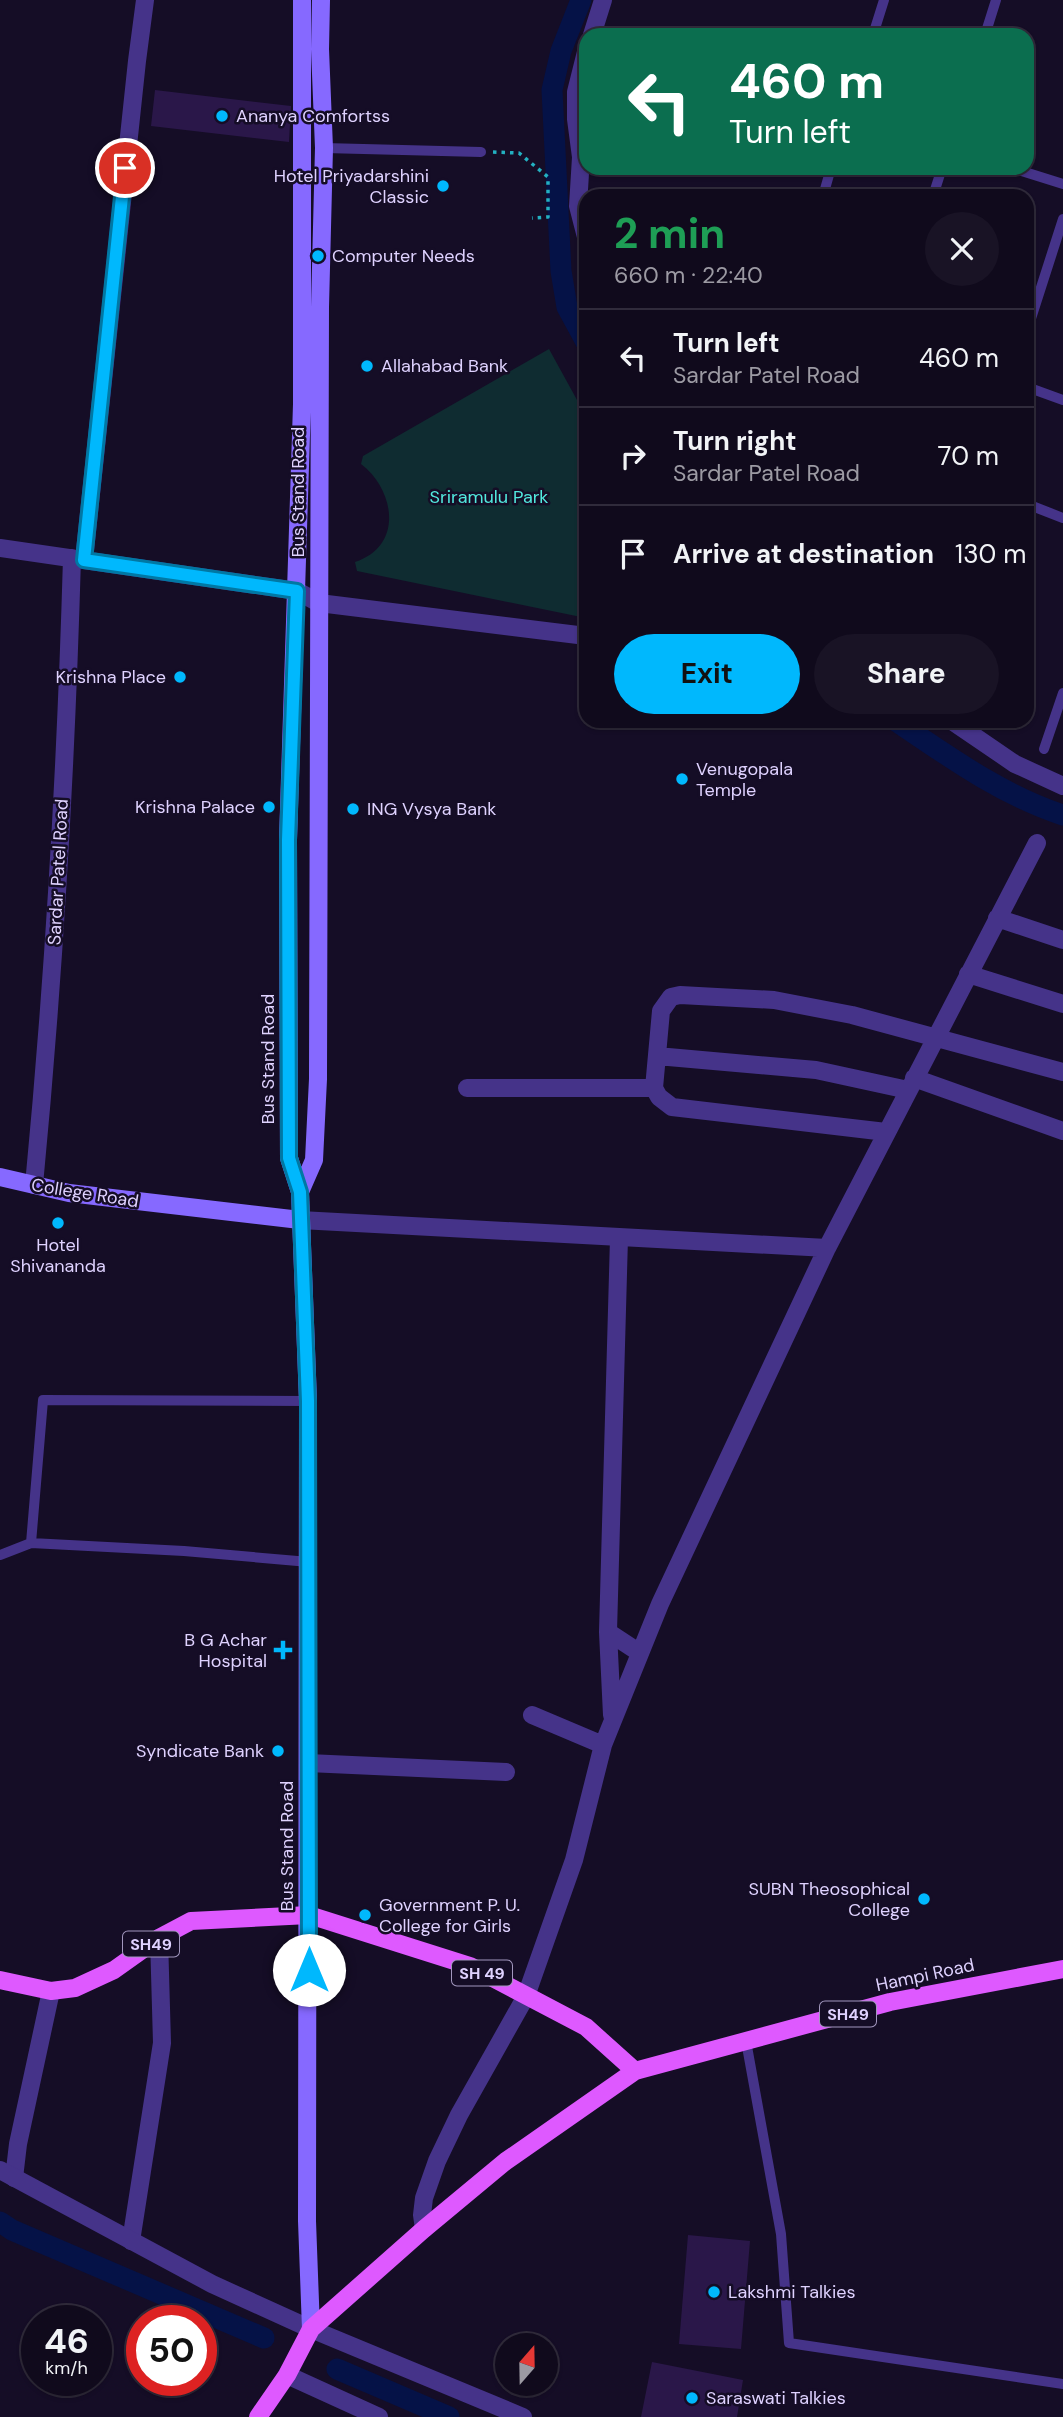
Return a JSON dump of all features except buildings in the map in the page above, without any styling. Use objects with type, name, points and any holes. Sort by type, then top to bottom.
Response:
[{"type":"main road","name":"Bus Stand Road","points":[[302,0],[302,404],[288,840],[289,1158],[300,1192],[308,1401],[307,2221],[311,2329]]},
{"type":"main road","name":"Bus Stand Road","points":[[300,1192],[314,1160],[318,1079],[320,307],[324,148],[321,0]]},
{"type":"main road","name":"College Road","points":[[0,1177],[69,1193],[300,1220]]},
{"type":"main road","name":"SH 49","points":[[309,1914],[470,1966],[586,2027],[635,2071]]},
{"type":"main road","name":"SH49","points":[[0,1980],[51,1991],[75,1988],[114,1970],[159,1938],[191,1921],[309,1914]]},
{"type":"main road","name":"Hampi Road","points":[[311,2329],[506,2161],[635,2071],[890,2003],[1063,1969]]},
{"type":"main road","points":[[258,2417],[287,2375],[311,2329]]},
{"type":"street","name":"Sardar Patel Road","points":[[34,1185],[49,1029],[78,559],[145,0]]},
{"type":"street","points":[[594,28],[603,0]]},
{"type":"street","points":[[579,80],[576,119],[579,142]]},
{"type":"street","points":[[579,190],[579,210]]},
{"type":"street","points":[[0,548],[297,591],[319,603],[579,635]]},
{"type":"street","points":[[961,728],[1015,764],[1063,786]]},
{"type":"street","points":[[424,2229],[424,2198],[437,2161],[459,2115],[526,1996],[574,1860],[603,1745],[660,1604],[827,1248],[1037,843]]},
{"type":"street","points":[[997,918],[1063,940]]},
{"type":"street","points":[[968,974],[1063,1004]]},
{"type":"street","points":[[886,1132],[688,1111],[672,1107],[659,1097],[654,1088],[662,1011],[671,997],[680,995],[774,1000],[852,1015],[1063,1072]]},
{"type":"street","points":[[657,1056],[816,1070],[911,1084],[1063,1131]]},
{"type":"street","points":[[467,1088],[654,1088]]},
{"type":"street","points":[[300,1220],[827,1248]]},
{"type":"street","points":[[612,1722],[608,1632],[618,1238]]},
{"type":"street","points":[[608,1632],[640,1653]]},
{"type":"street","points":[[532,1715],[603,1745]]},
{"type":"street","points":[[308,1763],[506,1772]]},
{"type":"street","points":[[131,2241],[162,2043],[159,1938]]},
{"type":"street","points":[[51,1991],[18,2144],[7,2174],[212,2284],[311,2329],[523,2417]]},
{"type":"street","points":[[287,2375],[379,2417]]},
{"type":"lane","points":[[875,28],[884,0]]},
{"type":"lane","points":[[987,28],[996,0]]},
{"type":"lane","points":[[324,148],[481,152]]},
{"type":"lane","points":[[1034,175],[1063,184]]},
{"type":"lane","points":[[1034,309],[1063,219]]},
{"type":"lane","points":[[1034,390],[1063,400]]},
{"type":"lane","points":[[1034,507],[1063,518]]},
{"type":"lane","points":[[1044,748],[1063,693]]},
{"type":"lane","points":[[30,1543],[43,1400],[308,1401]]},
{"type":"lane","points":[[0,1555],[30,1543],[184,1551],[309,1562]]},
{"type":"lane","points":[[746,2041],[781,2234],[789,2343],[1063,2384]]},
{"type":"path","points":[[481,152],[519,153],[548,177],[548,217],[532,218]]},
{"type":"green space","name":"Sriramulu Park","points":[[549,349],[579,404],[579,617],[357,571],[355,562],[371,554],[381,544],[389,517],[381,488],[373,475],[361,464],[363,456]]},
{"type":"waterway","points":[[579,329],[567,307],[561,271],[552,90],[561,51],[581,0]]},
{"type":"waterway","points":[[906,728],[997,786],[1063,815]]},
{"type":"waterway","points":[[0,2222],[12,2230],[264,2338]]},
{"type":"waterway","points":[[337,2369],[449,2417]]},
{"type":"place","name":"Ananya Comfortss","points":[[222,116]]},
{"type":"place","name":"Hotel Priyadarshini Classic","points":[[443,186]]},
{"type":"place","name":"Computer Needs","points":[[318,256]]},
{"type":"place","name":"Allahabad Bank","points":[[367,366]]},
{"type":"place","name":"Krishna Place","points":[[180,677]]},
{"type":"place","name":"Venugopala Temple","points":[[682,779]]},
{"type":"place","name":"Krishna Palace","points":[[269,807]]},
{"type":"place","name":"ING Vysya Bank","points":[[353,809]]},
{"type":"place","name":"Hotel Shivananda","points":[[58,1223]]},
{"type":"place","name":"B G Achar Hospital","points":[[283,1650]]},
{"type":"place","name":"Syndicate Bank","points":[[278,1751]]},
{"type":"place","name":"SUBN Theosophical College","points":[[924,1899]]},
{"type":"place","name":"Government P. U. College for Girls","points":[[365,1915]]},
{"type":"place","name":"Lakshmi Talkies","points":[[714,2292]]},
{"type":"place","name":"Saraswati Talkies","points":[[692,2398]]},
{"type":"route","points":[[125,168],[84,560],[297,591],[288,840],[289,1158],[300,1192],[308,1401],[309,1970]]}]
